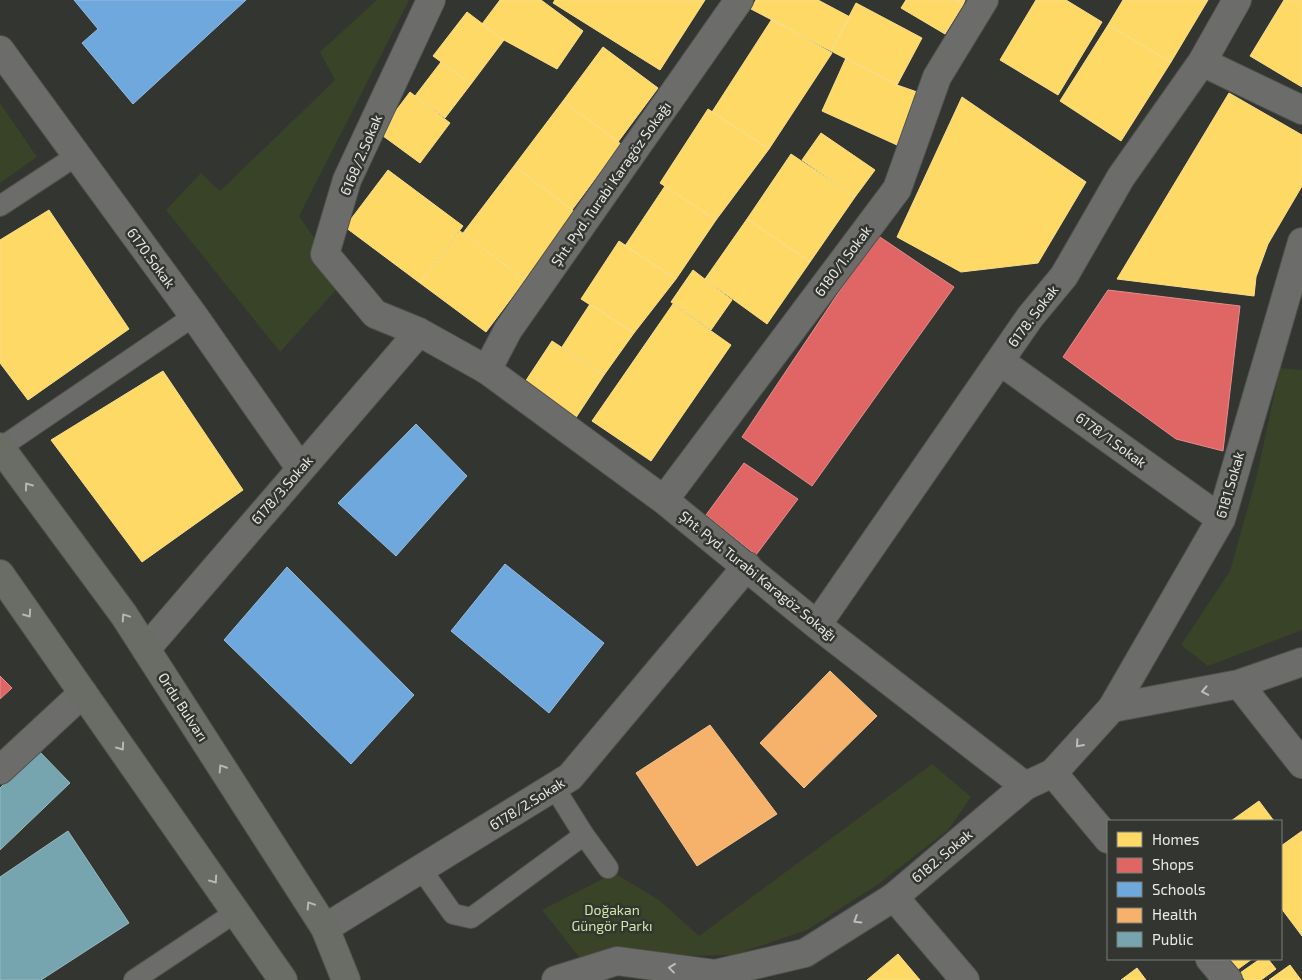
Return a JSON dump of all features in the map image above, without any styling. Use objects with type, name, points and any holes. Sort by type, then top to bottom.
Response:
[{"type":"main road","name":"Ordu Bulvarı","points":[[0,448],[124,615],[325,928],[346,980]]},
{"type":"main road","points":[[0,574],[284,980]]},
{"type":"street","name":"6168/2.Sokak","points":[[418,332],[374,314],[326,254],[348,180],[431,0]]},
{"type":"street","name":"Şht. Pyd. Turabi Karagöz Sokağı","points":[[487,370],[508,330],[738,0]]},
{"type":"street","name":"6180/1.Sokak","points":[[664,500],[897,189],[937,77],[984,0]]},
{"type":"street","name":"6178. Sokak","points":[[817,625],[1030,317],[1064,276],[1121,177],[1202,62],[1237,0]]},
{"type":"street","name":"6170.Sokak","points":[[0,50],[194,316],[300,468]]},
{"type":"street","points":[[1202,62],[1302,110]]},
{"type":"street","name":"6181.Sokak","points":[[1112,708],[1222,519],[1293,310],[1302,242]]},
{"type":"street","name":"Şht. Pyd. Turabi Karagöz Sokağı","points":[[418,332],[487,370],[664,500],[817,625],[1026,786]]},
{"type":"street","name":"6178/3.Sokak","points":[[146,649],[418,332]]},
{"type":"street","name":"6178/1.Sokak","points":[[1000,361],[1222,519]]},
{"type":"street","name":"6178/2.Sokak","points":[[325,928],[570,777],[747,566]]},
{"type":"street","points":[[1112,708],[1239,684],[1302,662]]},
{"type":"street","points":[[1239,684],[1302,764]]},
{"type":"street","points":[[0,770],[83,693]]},
{"type":"street","name":"6182. Sokak","points":[[556,980],[617,962],[718,977],[805,953],[894,897],[1026,786],[1053,773],[1112,708]]},
{"type":"street","points":[[1053,773],[1107,838]]},
{"type":"street","points":[[894,897],[965,980]]},
{"type":"street","points":[[1211,960],[1228,980]]},
{"type":"lane","points":[[0,206],[76,156]]},
{"type":"lane","points":[[0,448],[194,316]]},
{"type":"lane","points":[[554,787],[584,835],[608,868]]},
{"type":"lane","points":[[421,869],[453,914],[471,918],[584,835]]},
{"type":"lane","points":[[134,980],[236,912]]},
{"type":"green space","points":[[377,0],[409,0],[299,216],[344,281],[280,352],[166,210],[201,173],[220,191],[335,80],[320,52]]},
{"type":"green space","points":[[0,103],[37,157],[0,183]]},
{"type":"green space","points":[[1280,368],[1302,370],[1302,630],[1208,666],[1181,645],[1230,571],[1257,475]]},
{"type":"green space","name":"Doğakan Güngör Parkı","points":[[932,764],[971,797],[948,830],[877,885],[807,930],[733,955],[580,958],[542,910],[614,873],[659,900],[699,936]]},
{"type":"building: Homes","points":[[500,0],[541,0],[583,31],[557,69],[504,40],[482,24]]},
{"type":"building: Homes","points":[[555,0],[705,0],[660,70],[553,3]]},
{"type":"building: Homes","points":[[756,0],[818,0],[850,17],[831,51],[751,9]]},
{"type":"building: Homes","points":[[906,0],[955,0],[963,5],[945,34],[901,8]]},
{"type":"building: Homes","points":[[955,0],[965,0],[963,5]]},
{"type":"building: Homes","points":[[1036,0],[1066,0],[1102,22],[1058,95],[1000,60]]},
{"type":"building: Homes","points":[[1123,0],[1208,0],[1171,62],[1108,25]]},
{"type":"building: Homes","points":[[1284,0],[1302,0],[1302,87],[1250,56]]},
{"type":"building: Homes","points":[[856,3],[922,38],[897,85],[831,51]]},
{"type":"building: Homes","points":[[467,12],[504,40],[471,84],[433,56]]},
{"type":"building: Homes","points":[[772,19],[832,53],[769,149],[712,112]]},
{"type":"building: Homes","points":[[1108,25],[1171,62],[1121,141],[1060,101]]},
{"type":"building: Homes","points":[[603,47],[658,88],[618,142],[563,101]]},
{"type":"building: Homes","points":[[846,58],[897,85],[920,93],[897,145],[822,111]]},
{"type":"building: Homes","points":[[441,62],[471,84],[445,118],[415,96]]},
{"type":"building: Homes","points":[[410,92],[450,123],[420,163],[379,133]]},
{"type":"building: Homes","points":[[1229,93],[1302,135],[1302,186],[1268,244],[1256,277],[1254,296],[1117,279]]},
{"type":"building: Homes","points":[[962,97],[1086,182],[1038,263],[961,272],[897,237]]},
{"type":"building: Homes","points":[[563,101],[621,144],[572,210],[514,166]]},
{"type":"building: Homes","points":[[708,109],[769,149],[716,220],[660,183]]},
{"type":"building: Homes","points":[[821,133],[875,170],[855,197],[802,160]]},
{"type":"building: Homes","points":[[791,154],[855,197],[810,262],[747,219]]},
{"type":"building: Homes","points":[[514,166],[575,212],[525,280],[463,233]]},
{"type":"building: Homes","points":[[388,170],[463,226],[420,283],[345,227]]},
{"type":"building: Homes","points":[[665,186],[716,220],[676,279],[625,246]]},
{"type":"building: Homes","points":[[49,210],[129,329],[28,400],[0,363],[0,240]]},
{"type":"building: Homes","points":[[747,219],[810,262],[767,324],[705,279]]},
{"type":"building: Homes","points":[[460,231],[525,280],[486,332],[420,283]]},
{"type":"building: Homes","points":[[619,241],[676,279],[634,333],[581,299]]},
{"type":"building: Homes","points":[[693,270],[732,300],[711,330],[671,302]]},
{"type":"building: Homes","points":[[590,304],[634,333],[604,375],[562,347]]},
{"type":"building: Homes","points":[[673,304],[731,345],[651,461],[592,421]]},
{"type":"building: Homes","points":[[552,341],[604,375],[575,419],[523,385]]},
{"type":"building: Homes","points":[[163,371],[243,490],[142,562],[51,440]]},
{"type":"building: Homes","points":[[1259,801],[1273,820],[1232,820]]},
{"type":"building: Homes","points":[[1302,831],[1302,936],[1282,909],[1282,845]]},
{"type":"building: Homes","points":[[898,954],[920,980],[867,980]]},
{"type":"building: Homes","points":[[1225,960],[1251,960],[1234,972]]},
{"type":"building: Homes","points":[[1259,960],[1269,960],[1276,969],[1261,980],[1245,980],[1240,973]]},
{"type":"building: Homes","points":[[1290,965],[1301,980],[1269,980]]},
{"type":"building: Homes","points":[[1137,968],[1146,980],[1121,980]]},
{"type":"building: Shops","points":[[877,235],[954,287],[812,486],[742,437]]},
{"type":"building: Shops","points":[[1108,290],[1240,306],[1223,451],[1176,439],[1063,357]]},
{"type":"building: Shops","points":[[744,463],[798,499],[756,555],[706,515]]},
{"type":"building: Shops","points":[[0,676],[12,688],[0,699]]},
{"type":"building: Schools","points":[[74,0],[246,0],[133,104],[82,43],[98,29]]},
{"type":"building: Schools","points":[[416,424],[467,476],[396,556],[338,503]]},
{"type":"building: Schools","points":[[505,564],[604,643],[549,713],[451,631]]},
{"type":"building: Schools","points":[[287,567],[414,695],[351,764],[224,640]]},
{"type":"building: Health","points":[[830,671],[877,716],[804,788],[760,743]]},
{"type":"building: Health","points":[[710,725],[777,814],[697,866],[636,773]]},
{"type":"building: Public","points":[[38,750],[70,783],[0,850],[0,788]]},
{"type":"building: Public","points":[[68,831],[129,923],[41,980],[0,980],[0,877]]}]
